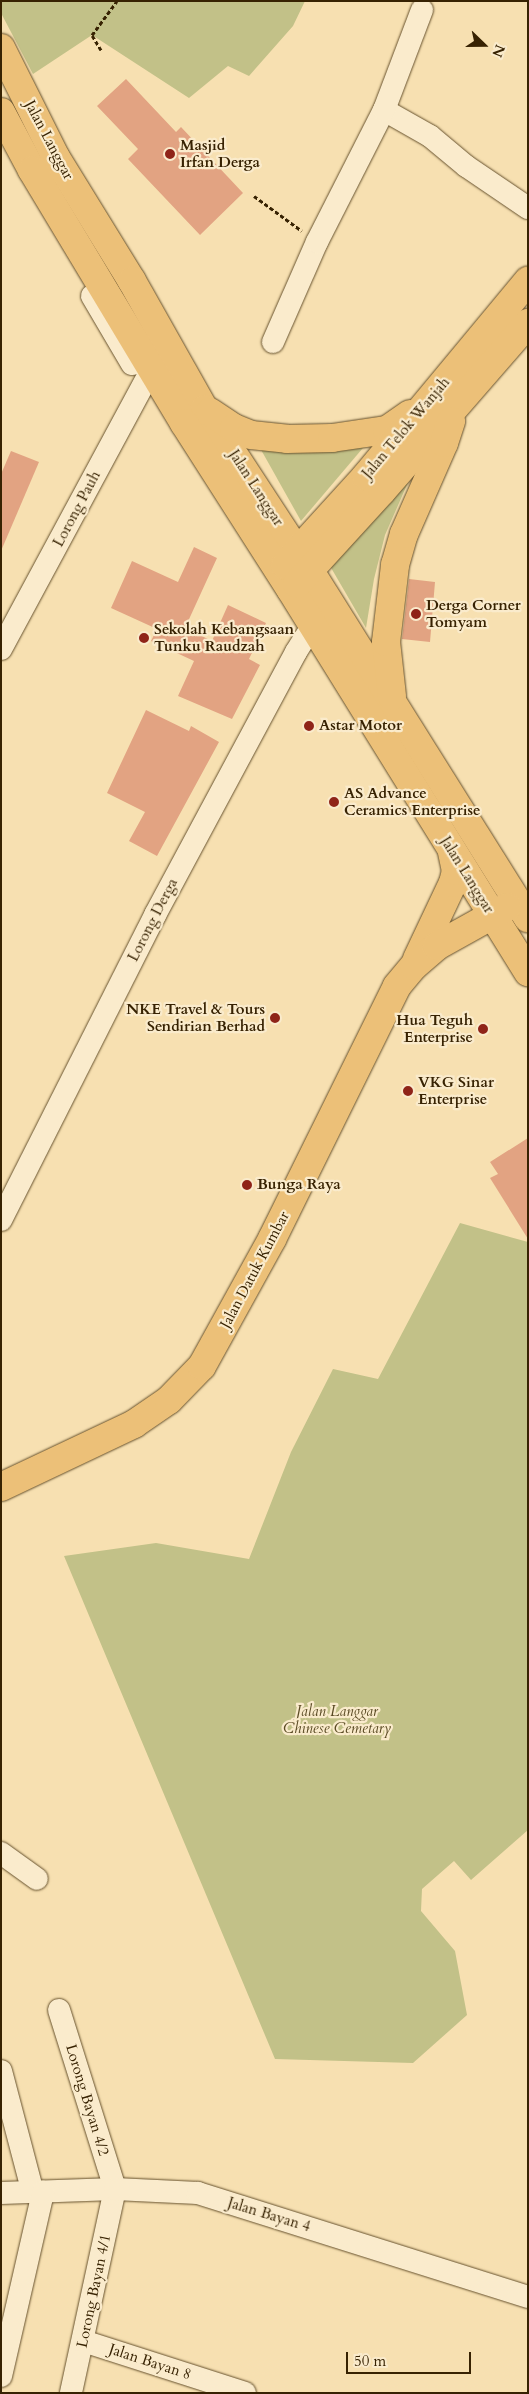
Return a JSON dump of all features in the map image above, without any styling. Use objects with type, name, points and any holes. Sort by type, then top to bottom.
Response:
[{"type":"main road","name":"Jalan Langgar","points":[[1,48],[55,156],[132,281],[294,571],[313,625],[528,972]]},
{"type":"main road","name":"Jalan Langgar","points":[[1,112],[142,367],[394,706],[524,907]]},
{"type":"main road","name":"Jalan Telok Wanjah","points":[[445,400],[528,281]]},
{"type":"main road","name":"Jalan Telok Wanjah","points":[[294,571],[366,476],[528,323]]},
{"type":"main road","points":[[204,409],[234,428],[250,435],[288,439],[332,438],[387,430],[445,400],[444,443],[404,534],[395,565],[386,642],[394,706]]},
{"type":"main road","points":[[396,986],[417,959],[448,896],[456,871],[452,852]]},
{"type":"main road","name":"Jalan Datuk Kumbar","points":[[1,1487],[134,1424],[169,1400],[202,1366],[272,1239],[396,986],[414,966],[437,946],[492,915],[524,907]]},
{"type":"street","points":[[273,342],[317,242],[384,110],[422,10]]},
{"type":"street","points":[[384,110],[430,136],[466,166],[528,208]]},
{"type":"street","points":[[1,140],[142,367]]},
{"type":"street","name":"Lorong Pauh","points":[[1,649],[142,367]]},
{"type":"street","name":"Lorong Derga","points":[[1,1220],[160,906],[296,652],[313,625]]},
{"type":"street","points":[[1,1853],[37,1879]]},
{"type":"street","name":"Lorong Bayan 4/2","points":[[59,2010],[115,2189]]},
{"type":"street","points":[[1,2071],[38,2192],[1,2376]]},
{"type":"street","name":"Jalan Bayan 4","points":[[1,2193],[115,2189],[198,2193],[528,2296]]},
{"type":"street","name":"Lorong Bayan 4/1","points":[[72,2393],[115,2189]]},
{"type":"street","name":"Jalan Bayan 8","points":[[83,2341],[245,2393]]},
{"type":"path","points":[[101,50],[92,35],[117,1]]},
{"type":"path","points":[[254,196],[317,242]]},
{"type":"green space","points":[[1,1],[305,1],[293,26],[249,76],[228,66],[189,98],[92,35],[33,74],[1,13]]},
{"type":"green space","points":[[368,442],[301,521],[260,448]]},
{"type":"green space","points":[[420,455],[385,535],[374,579],[366,628],[330,566]]},
{"type":"green space","name":"Jalan Langgar Chinese Cemetary","points":[[460,1223],[528,1242],[528,1830],[471,1880],[454,1861],[422,1889],[421,1911],[455,1951],[467,2015],[413,2063],[275,2059],[64,1556],[156,1543],[249,1559],[291,1452],[333,1369],[378,1379]]},
{"type":"building","name":"Masjid Irfan Derga","points":[[126,79],[176,132],[181,127],[243,193],[200,235],[128,159],[138,149],[97,106]]},
{"type":"building","points":[[11,451],[39,462],[1,551],[1,474]]},
{"type":"building","points":[[194,547],[217,558],[185,628],[212,641],[228,605],[266,623],[249,659],[260,665],[232,719],[178,696],[194,661],[151,641],[157,629],[111,608],[132,561],[178,582]]},
{"type":"building","points":[[409,579],[435,582],[430,642],[402,639]]},
{"type":"building","points":[[146,710],[189,731],[191,726],[219,742],[157,856],[129,841],[145,812],[107,793]]},
{"type":"building","points":[[528,1138],[528,1239],[490,1178],[498,1174],[490,1162]]},
{"type":"place","name":"Masjid Irfan Derga","points":[[170,154]]},
{"type":"place","name":"Derga Corner Tomyam","points":[[416,614]]},
{"type":"place","name":"Sekolah Kebangsaan Tunku Raudzah","points":[[144,638]]},
{"type":"place","name":"Astar Motor","points":[[309,726]]},
{"type":"place","name":"AS Advance Ceramics Enterprise","points":[[334,802]]},
{"type":"place","name":"NKE Travel & Tours Sendirian Berhad","points":[[275,1018]]},
{"type":"place","name":"Hua Teguh Enterprise","points":[[483,1029]]},
{"type":"place","name":"VKG Sinar Enterprise","points":[[408,1091]]},
{"type":"place","name":"Bunga Raya","points":[[247,1185]]}]
